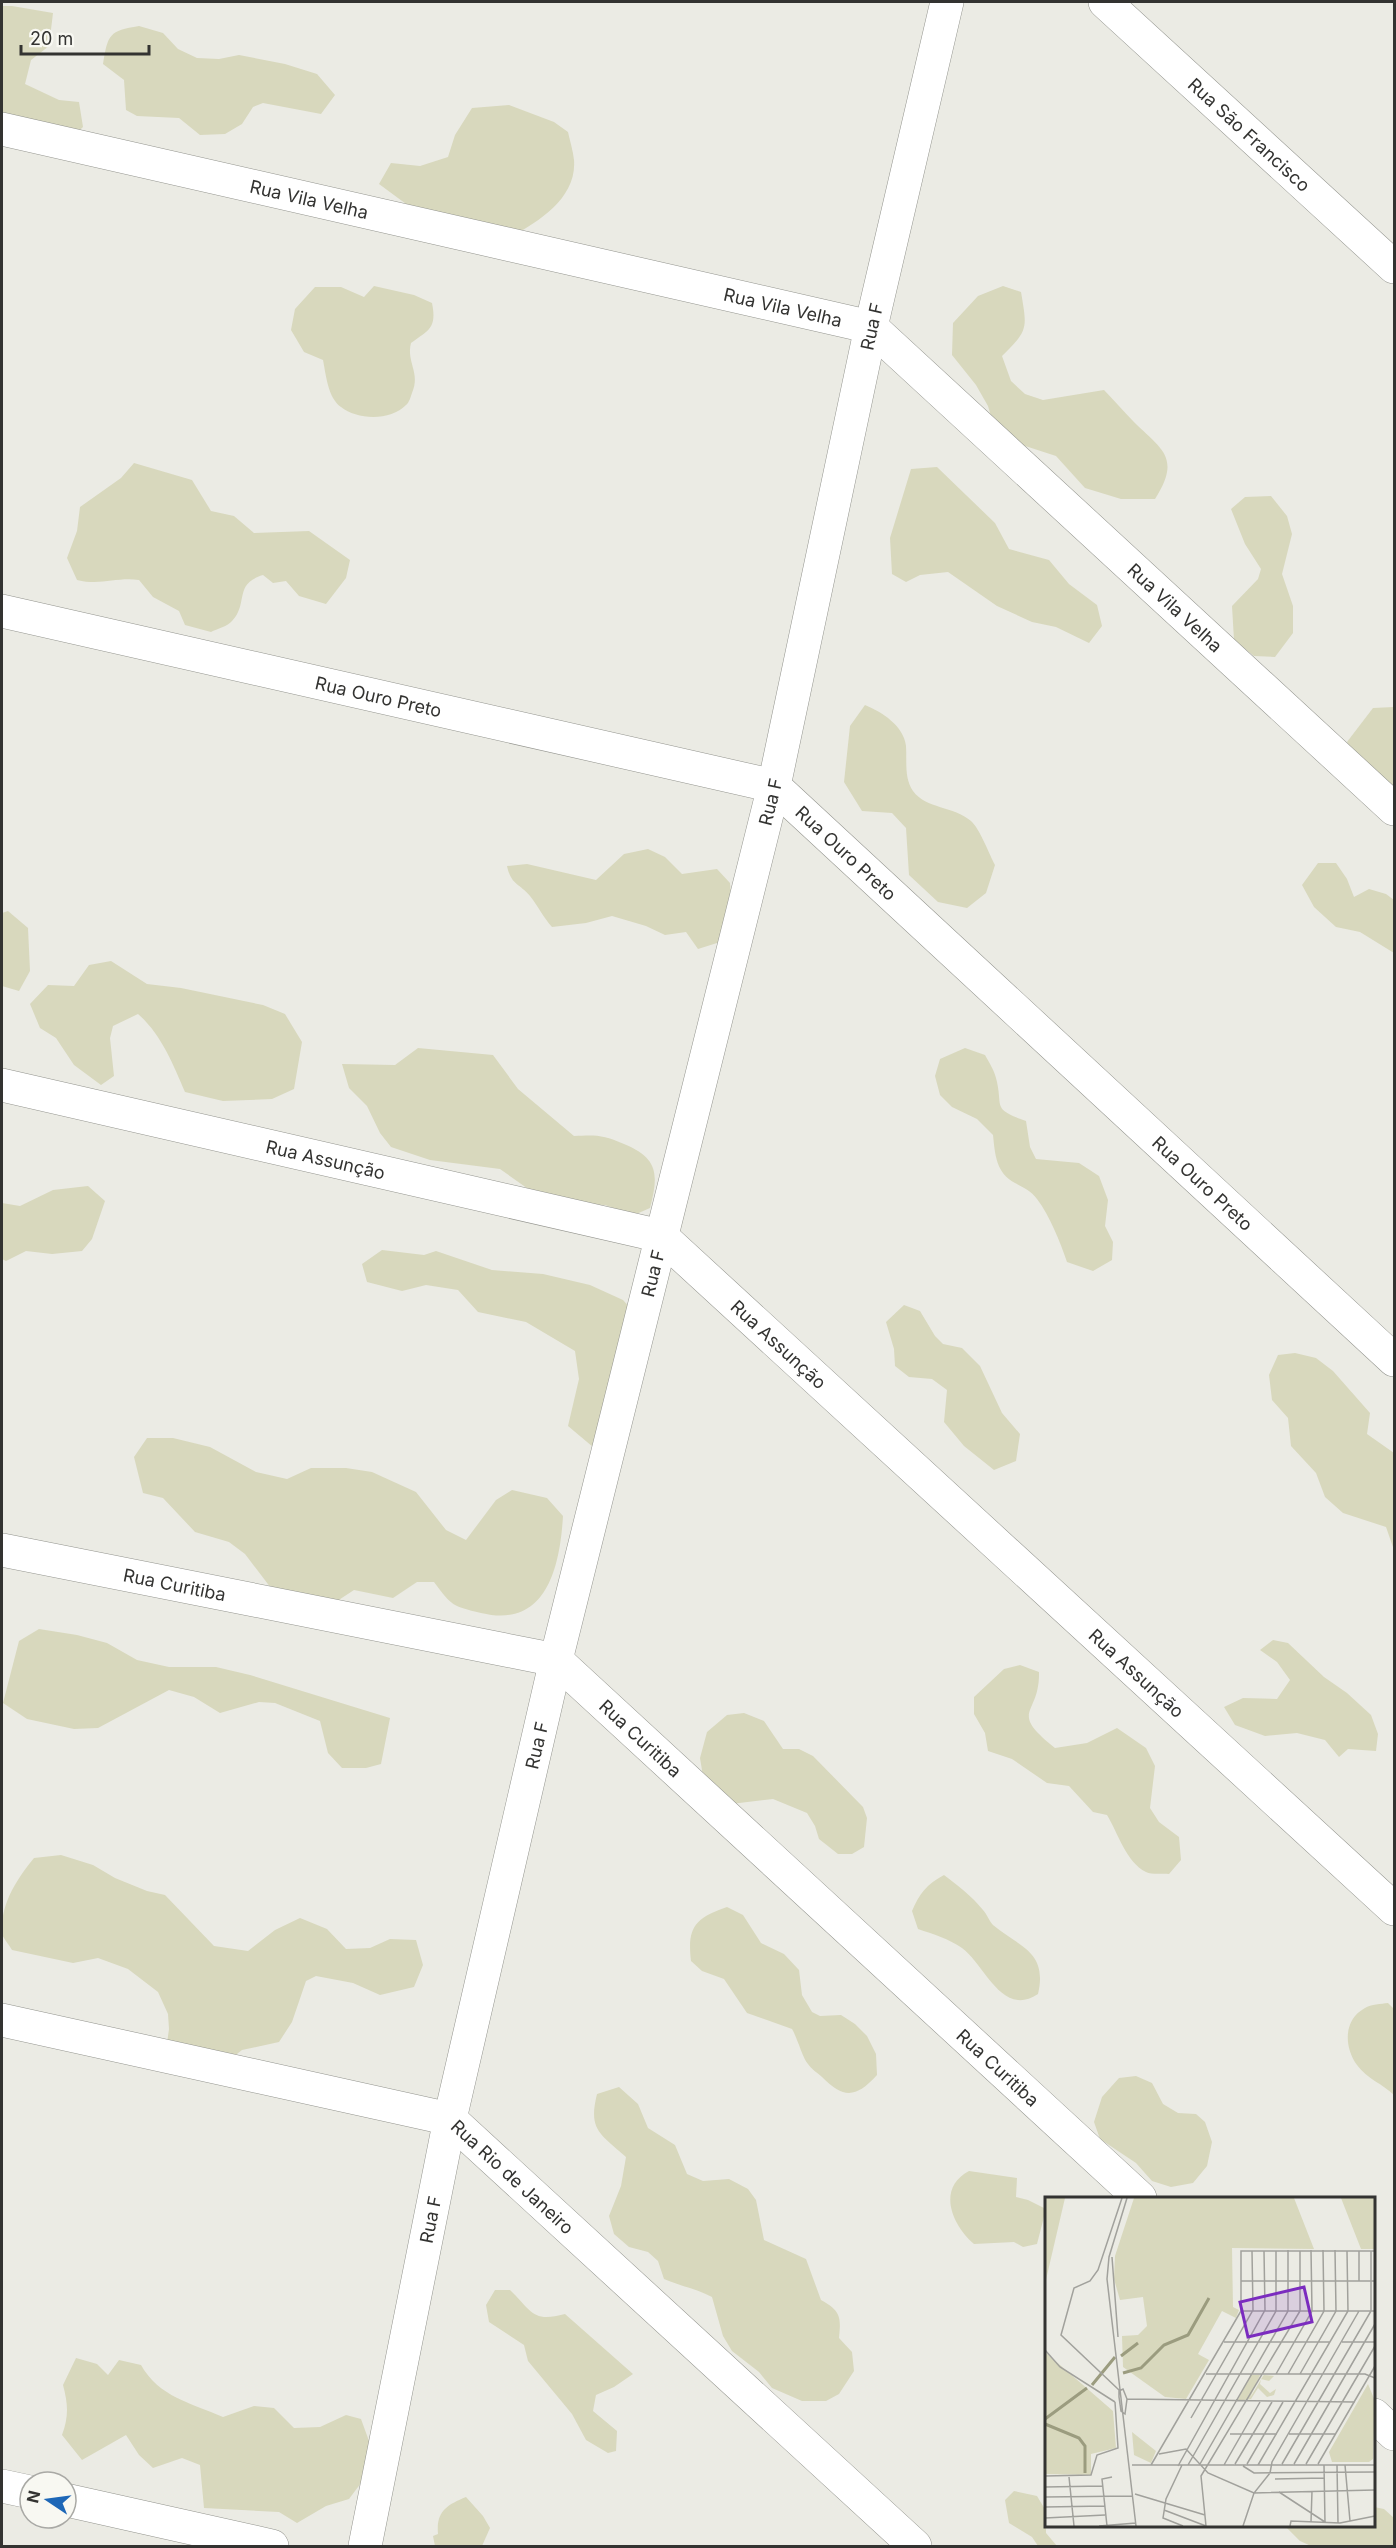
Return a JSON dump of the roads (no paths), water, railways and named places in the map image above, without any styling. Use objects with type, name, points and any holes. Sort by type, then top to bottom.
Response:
[{"type":"street","name":"Rua F","points":[[366,2547],[450,2119],[556,1660],[774,786],[871,327],[947,2]]},
{"type":"street","name":"Rua São Francisco","points":[[1105,2],[1395,267]]},
{"type":"street","name":"Rua Vila Velha","points":[[2,129],[871,327],[1395,809]]},
{"type":"street","name":"Rua Ouro Preto","points":[[2,611],[774,786],[1395,1360]]},
{"type":"street","name":"Rua Assunção","points":[[2,1085],[662,1236],[1395,1909]]},
{"type":"street","name":"Rua Curitiba","points":[[2,1550],[556,1660],[1138,2197]]},
{"type":"street","name":"Rua Rio de Janeiro","points":[[2,2020],[450,2119],[915,2547]]},
{"type":"street","points":[[1375,2416],[1395,2434]]},
{"type":"street","points":[[2,2486],[18,2489]]},
{"type":"street","points":[[78,2503],[272,2547]]}]
